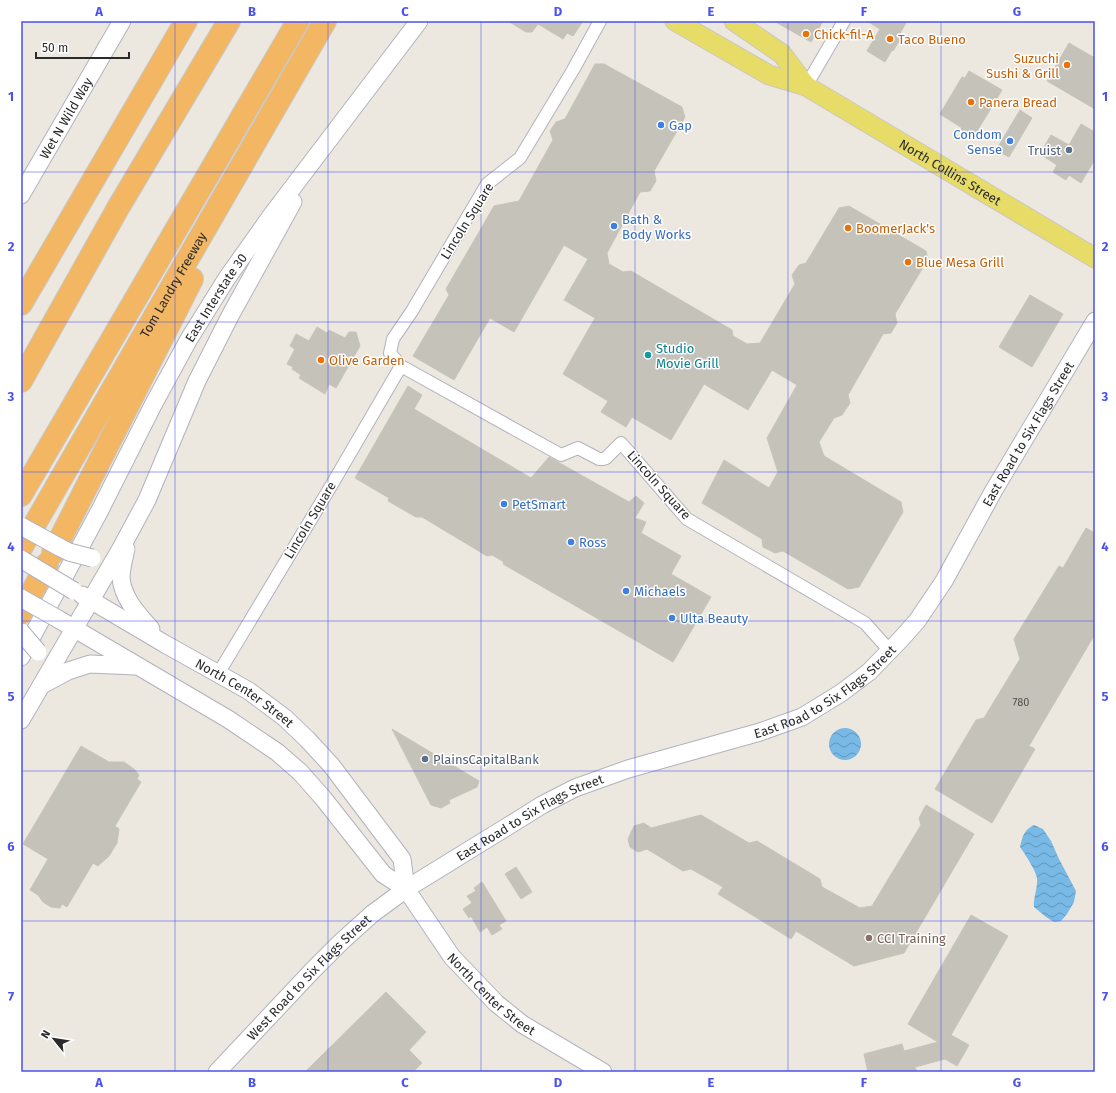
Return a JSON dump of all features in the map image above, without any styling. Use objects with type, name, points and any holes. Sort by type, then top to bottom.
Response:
[{"type":"highway","points":[[21,304],[186,21]]},
{"type":"highway","points":[[21,381],[118,208],[229,21]]},
{"type":"highway","points":[[21,495],[298,21]]},
{"type":"highway","points":[[21,613],[324,22]]},
{"type":"highway","name":"Tom Landry Freeway","points":[[21,548],[324,22]]},
{"type":"main road","name":"Wet N Wild Way","points":[[21,195],[122,21]]},
{"type":"main road","name":"East Interstate 30","points":[[21,657],[99,512],[153,405],[189,339],[227,278],[271,216],[419,21]]},
{"type":"main road","name":"North Collins Street","points":[[675,21],[768,75],[806,86],[1095,258]]},
{"type":"main road","name":"North Collins Street","points":[[734,21],[782,54],[806,86]]},
{"type":"main road","points":[[21,720],[92,600],[147,500],[197,381],[230,316],[325,146]]},
{"type":"main road","name":"East Road to Six Flags Street","points":[[406,889],[542,806],[575,788],[628,769],[760,732],[802,717],[841,693],[869,672],[917,621],[944,581],[994,490],[1095,322]]},
{"type":"main road","points":[[21,526],[69,552],[92,558],[101,556],[124,543]]},
{"type":"main road","points":[[124,543],[121,577],[124,590],[134,610],[165,644]]},
{"type":"main road","name":"North Center Street","points":[[21,559],[248,691],[285,718],[331,765],[402,859],[406,889]]},
{"type":"main road","name":"North Center Street","points":[[21,598],[228,719],[277,752],[300,772],[323,798],[383,874],[406,889],[452,957],[496,1003],[522,1024],[602,1072]]},
{"type":"main road","points":[[21,632],[38,652],[41,659],[43,675],[40,686]]},
{"type":"main road","points":[[40,686],[68,671],[90,664],[138,666]]},
{"type":"main road","name":"West Road to Six Flags Street","points":[[217,1072],[341,942],[372,914],[406,889]]},
{"type":"street","name":"Lincoln Square","points":[[600,21],[573,70],[520,158],[487,184],[412,311],[393,339],[390,353],[401,366],[561,455],[578,448],[599,459],[603,459],[606,458],[621,443],[687,519],[865,623],[890,651]]},
{"type":"street","points":[[806,86],[844,21]]},
{"type":"street","name":"Lincoln Square","points":[[218,674],[327,493],[401,366]]},
{"type":"water","points":[[842,728],[848,728],[857,732],[861,744],[857,756],[848,760],[842,760],[833,756],[829,747],[829,741],[833,732]]},
{"type":"water","points":[[1034,825],[1043,829],[1051,841],[1076,891],[1074,902],[1061,921],[1054,922],[1034,907],[1037,878],[1020,847],[1026,832]]},
{"type":"building","points":[[508,21],[583,21],[573,36],[567,33],[563,39],[538,24],[532,32],[526,32]]},
{"type":"building","name":"Chick-fil-A","points":[[774,21],[823,21],[811,42]]},
{"type":"building","points":[[867,21],[907,21],[898,37],[901,38],[885,62],[867,51],[880,29]]},
{"type":"building","points":[[1069,43],[1095,58],[1095,109],[1047,81]]},
{"type":"building","points":[[595,64],[604,64],[682,107],[685,117],[654,171],[656,181],[650,191],[640,192],[607,253],[609,264],[623,272],[631,271],[732,330],[733,336],[747,344],[760,343],[795,284],[792,275],[799,265],[806,263],[839,208],[849,206],[926,251],[928,259],[895,314],[897,323],[891,333],[883,334],[848,395],[850,403],[842,415],[834,418],[819,442],[824,456],[901,502],[903,512],[859,587],[848,589],[783,551],[775,553],[763,547],[762,539],[702,503],[724,460],[769,488],[778,472],[767,438],[797,385],[772,370],[748,410],[704,384],[671,440],[632,417],[626,427],[601,412],[608,401],[563,374],[595,318],[564,300],[588,259],[564,245],[514,332],[490,318],[454,380],[413,356],[449,295],[446,289],[494,206],[519,201],[553,140],[550,131],[556,122],[565,119]]},
{"type":"building","name":"Panera Bread","points":[[969,71],[1002,90],[973,138],[960,130],[962,128],[940,114],[962,77],[965,78]]},
{"type":"building","points":[[1020,110],[1032,118],[1009,157],[996,150]]},
{"type":"building","name":"Truist","points":[[1081,124],[1095,132],[1095,159],[1081,183],[1069,175],[1066,180],[1053,172],[1057,165],[1040,154],[1051,135],[1069,145]]},
{"type":"building","points":[[1030,295],[1063,314],[1032,367],[999,347]]},
{"type":"building","name":"Olive Garden","points":[[317,327],[327,333],[329,330],[345,338],[349,332],[356,332],[360,346],[336,388],[329,384],[325,394],[299,378],[301,375],[292,369],[293,367],[287,364],[295,349],[290,346],[296,334],[309,341]]},
{"type":"building","points":[[408,386],[422,395],[414,409],[531,478],[549,457],[629,502],[636,496],[644,503],[635,518],[646,522],[641,533],[681,556],[671,574],[711,597],[673,662],[503,564],[504,562],[492,555],[487,556],[422,517],[416,517],[388,501],[389,498],[355,478]]},
{"type":"building","points":[[1086,528],[1095,533],[1095,634],[1029,746],[1035,749],[992,823],[935,789],[976,720],[984,718],[1020,659],[1014,639],[1059,566],[1063,568]]},
{"type":"building","name":"PlainsCapitalBank","points":[[392,729],[479,781],[477,787],[449,800],[450,803],[441,808],[431,805]]},
{"type":"building","points":[[81,746],[109,762],[124,762],[134,769],[139,775],[137,779],[141,782],[115,826],[119,829],[117,843],[109,856],[98,866],[93,863],[67,907],[62,904],[60,908],[51,907],[30,890],[48,859],[23,844]]},
{"type":"building","points":[[926,805],[974,834],[904,953],[854,966],[796,931],[791,939],[718,894],[723,887],[691,869],[683,871],[647,849],[638,852],[630,847],[628,839],[634,826],[644,823],[651,828],[701,815],[749,843],[757,841],[820,879],[822,887],[860,908],[872,906],[921,825],[919,818]]},
{"type":"building","points":[[516,867],[532,892],[521,899],[505,874]]},
{"type":"building","points":[[482,882],[506,921],[499,925],[502,929],[492,935],[487,927],[480,932],[471,916],[469,918],[463,909],[472,903],[467,896],[476,891],[474,888]]},
{"type":"building","points":[[971,915],[1008,936],[951,1035],[969,1045],[957,1066],[945,1059],[915,1067],[917,1072],[868,1072],[864,1054],[902,1044],[904,1051],[938,1042],[908,1024]]},
{"type":"building","points":[[386,992],[426,1032],[409,1050],[422,1063],[413,1072],[305,1072]]},
{"type":"place","name":"Chick-fil-A","points":[[806,34]]},
{"type":"place","name":"Taco Bueno","points":[[890,39]]},
{"type":"place","name":"Suzuchi Sushi & Grill","points":[[1067,65]]},
{"type":"place","name":"Panera Bread","points":[[971,102]]},
{"type":"place","name":"Gap","points":[[661,125]]},
{"type":"place","name":"Condom Sense","points":[[1010,141]]},
{"type":"place","name":"Truist","points":[[1069,150]]},
{"type":"place","name":"Bath & Body Works","points":[[614,226]]},
{"type":"place","name":"BoomerJack's","points":[[848,228]]},
{"type":"place","name":"Blue Mesa Grill","points":[[908,262]]},
{"type":"place","name":"Studio Movie Grill","points":[[648,355]]},
{"type":"place","name":"Olive Garden","points":[[321,360]]},
{"type":"place","name":"PetSmart","points":[[504,504]]},
{"type":"place","name":"Ross","points":[[571,542]]},
{"type":"place","name":"Michaels","points":[[626,591]]},
{"type":"place","name":"Ulta Beauty","points":[[672,618]]},
{"type":"place","name":"PlainsCapitalBank","points":[[425,759]]},
{"type":"place","name":"CCI Training","points":[[869,938]]}]
